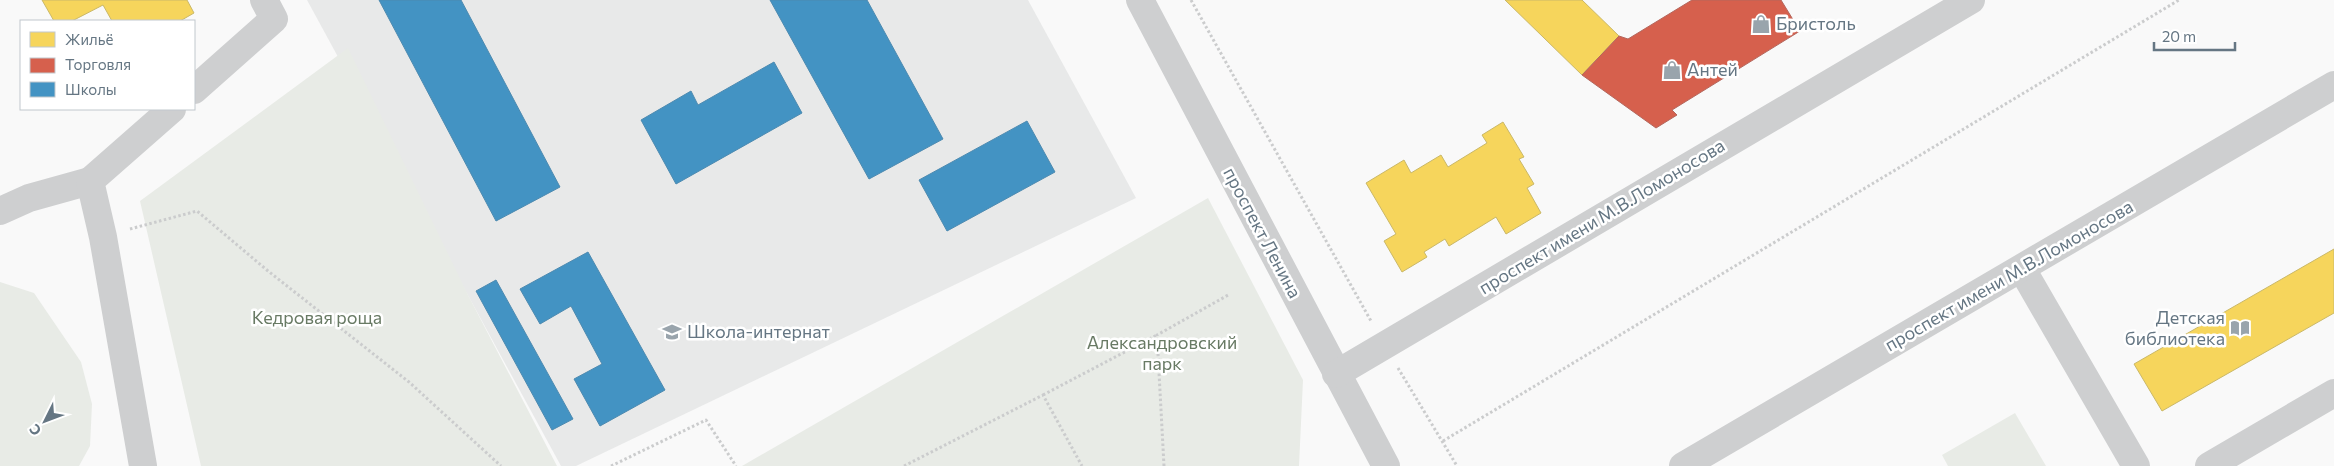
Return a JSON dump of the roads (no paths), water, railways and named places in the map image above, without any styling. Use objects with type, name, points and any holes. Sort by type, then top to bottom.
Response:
[{"type":"street","points":[[195,89],[274,19],[264,0]]},
{"type":"street","name":"проспект Ленина","points":[[1140,0],[1386,466]]},
{"type":"street","name":"проспект имени М.В.Ломоносова","points":[[1336,374],[1971,0]]},
{"type":"street","name":"проспект имени М.В.Ломоносова","points":[[1683,466],[2334,85]]},
{"type":"street","points":[[0,212],[29,198],[90,181],[171,110]]},
{"type":"street","points":[[90,181],[103,237],[143,466]]},
{"type":"street","points":[[2022,269],[2136,466]]},
{"type":"street","points":[[2209,466],[2334,393]]},
{"type":"place","name":"Бристоль","points":[[1761,24]]},
{"type":"place","name":"Антей","points":[[1672,70]]},
{"type":"place","name":"Детская библиотека","points":[[2240,328]]},
{"type":"place","name":"Школа-интернат","points":[[672,332]]},
{"type":"park label","name":"Кедровая роща","points":[[317,318]]},
{"type":"park label","name":"Александровский парк","points":[[1162,353]]}]
